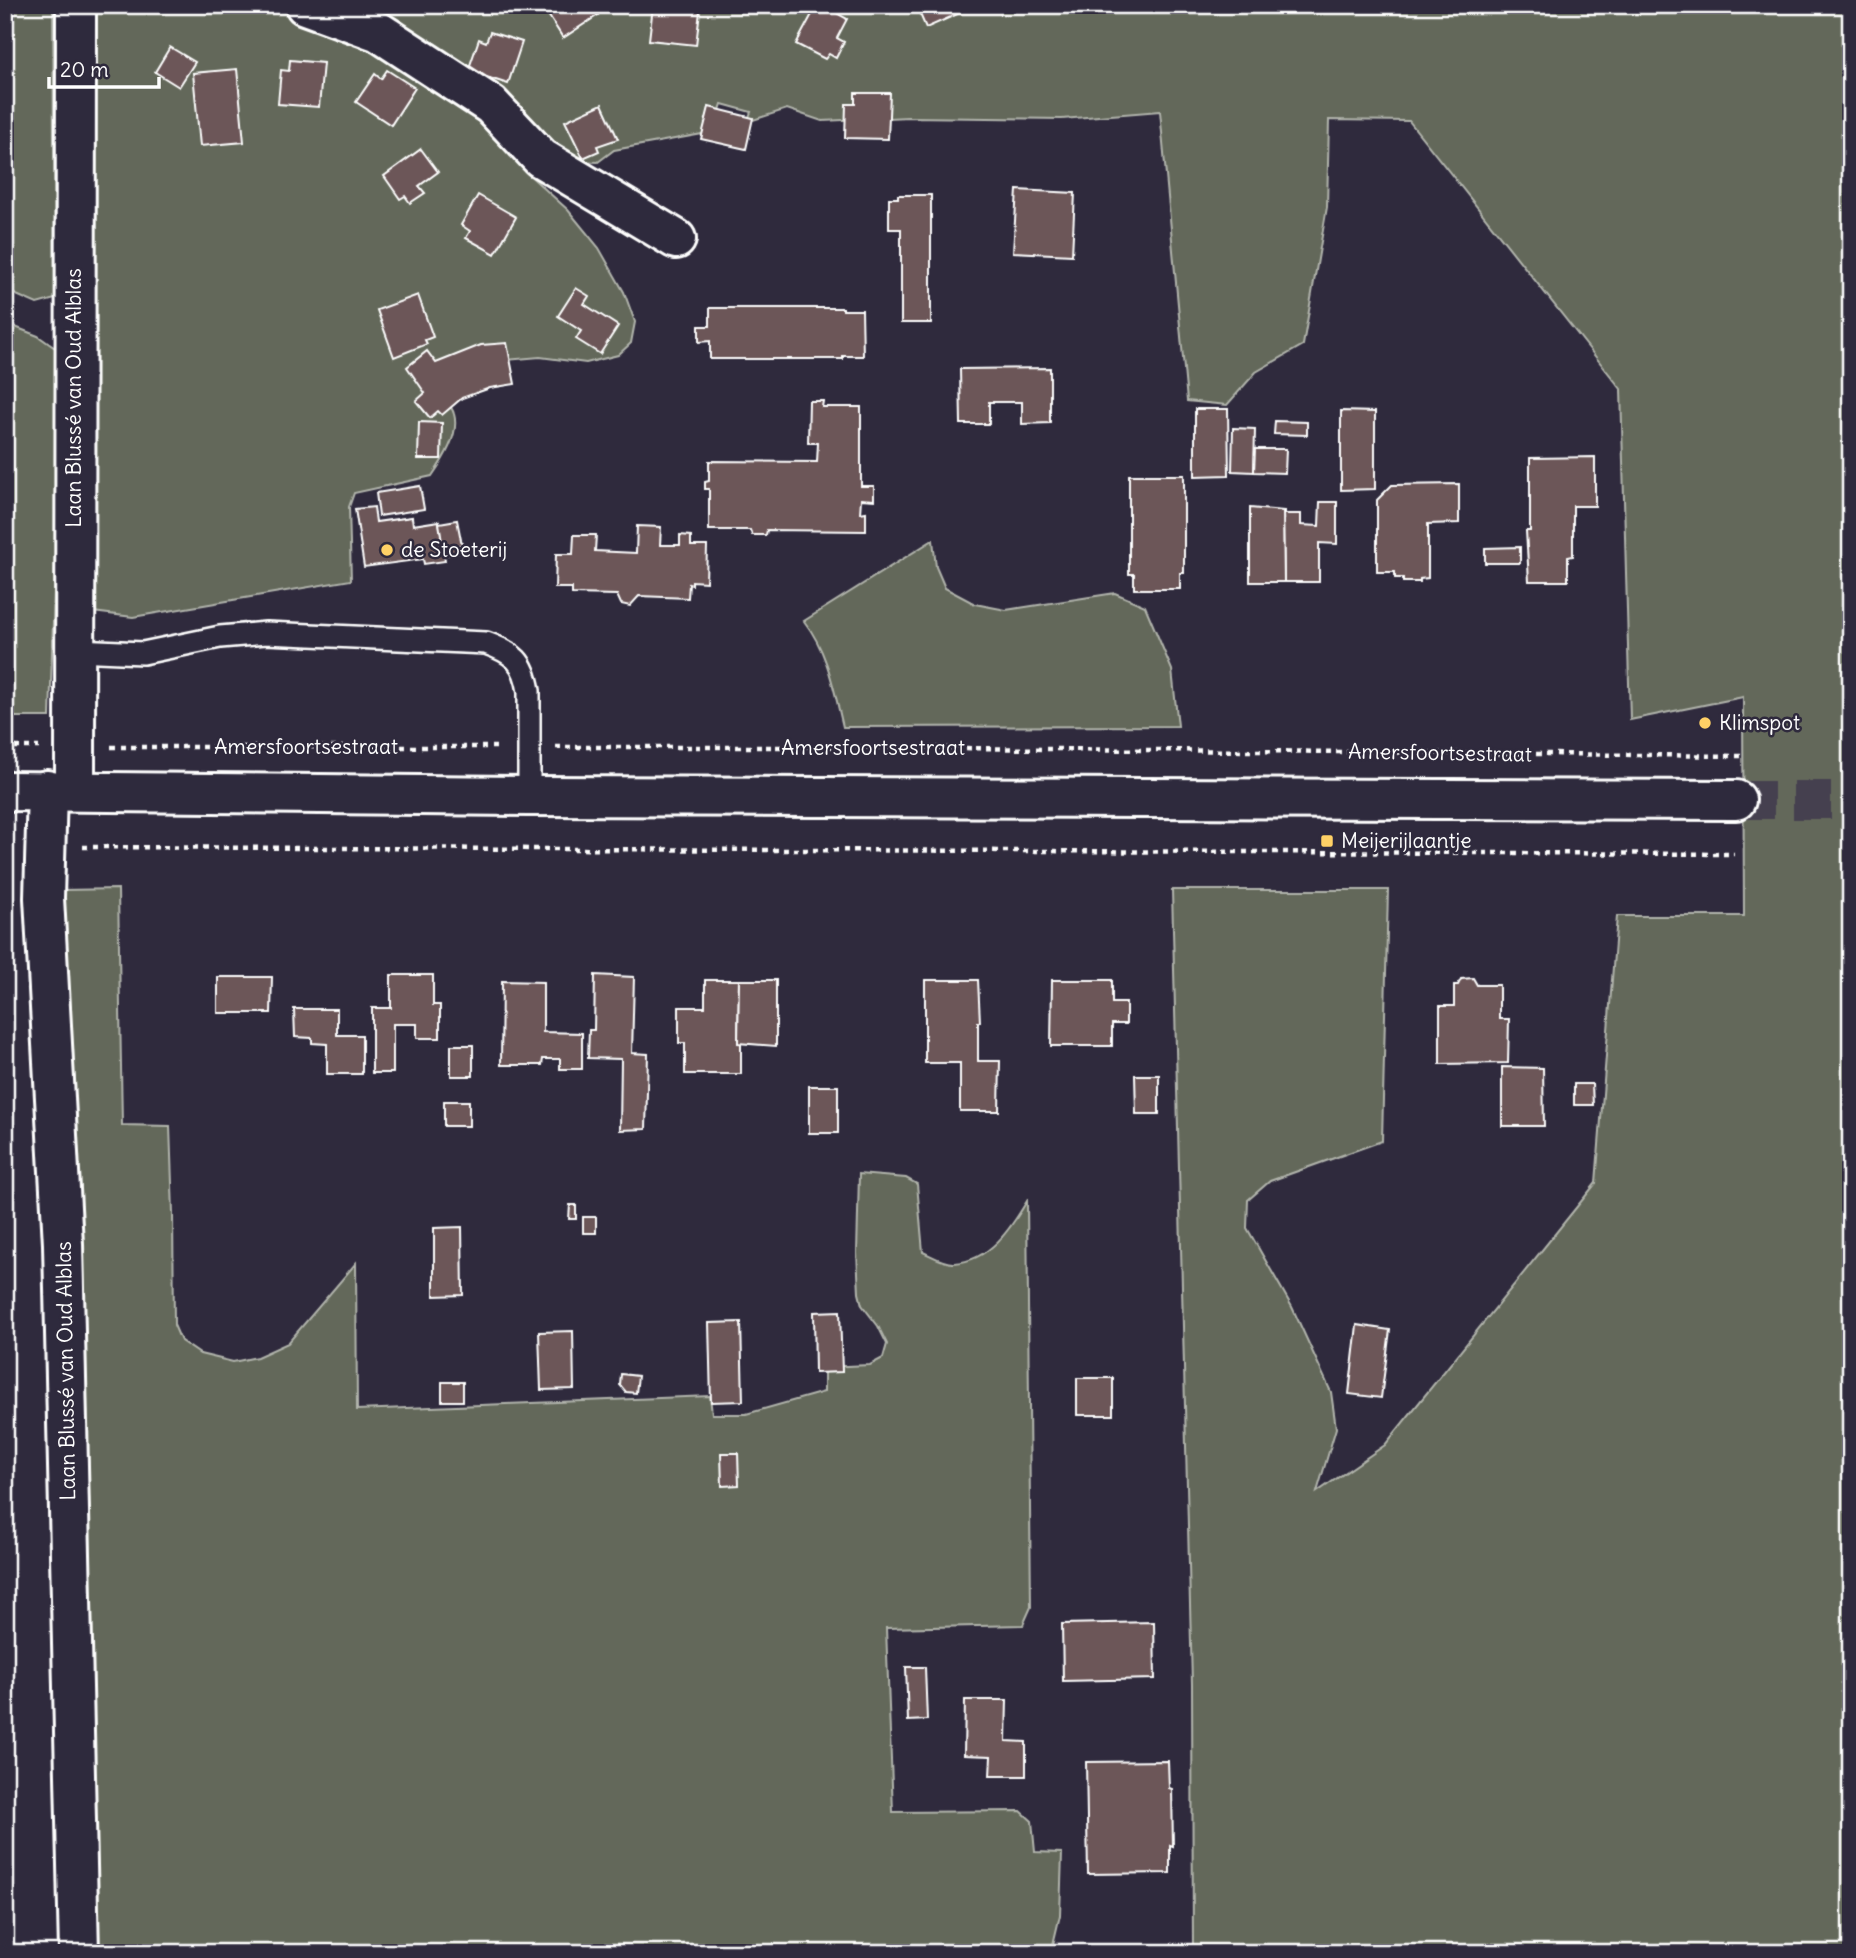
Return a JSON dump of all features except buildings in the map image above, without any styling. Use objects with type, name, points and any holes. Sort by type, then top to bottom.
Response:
[{"type":"street","name":"Laan Blussé van Oud Alblas","points":[[76,5],[76,747],[45,847],[44,898],[63,1244],[79,1953]]},
{"type":"street","points":[[305,5],[379,32],[491,104],[541,158],[676,239]]},
{"type":"street","points":[[5,791],[529,796],[1736,800]]},
{"type":"lane","points":[[76,650],[143,653],[220,637],[266,633],[486,643],[505,650],[519,661],[526,675],[529,691],[529,796]]},
{"type":"path","name":"Amersfoortsestraat","points":[[5,747],[856,747],[1741,757]]},
{"type":"path","points":[[45,847],[1734,854]]},
{"type":"path","points":[[1648,1943],[1648,1953]]},
{"type":"green space","points":[[5,5],[53,5],[55,299],[37,304],[5,290]]},
{"type":"green space","points":[[92,5],[259,5],[317,20],[370,40],[495,130],[525,171],[568,210],[599,248],[624,292],[635,322],[631,343],[618,355],[586,363],[540,357],[494,361],[439,390],[453,411],[455,430],[432,476],[354,493],[349,507],[351,580],[133,617],[93,612]]},
{"type":"green space","points":[[345,5],[1851,5],[1851,1953],[1193,1953],[1192,1684],[1172,890],[1388,890],[1382,1141],[1270,1181],[1248,1200],[1247,1228],[1292,1307],[1331,1392],[1336,1428],[1317,1492],[1385,1445],[1596,1183],[1617,916],[1744,916],[1743,697],[1630,720],[1621,389],[1409,121],[1329,120],[1327,207],[1303,345],[1256,372],[1227,405],[1187,401],[1160,111],[1062,119],[909,117],[822,121],[787,109],[747,122],[751,112],[722,104],[713,132],[614,150],[598,162],[578,161]]},
{"type":"green space","points":[[5,323],[38,336],[55,348],[57,494],[50,717],[5,717]]},
{"type":"green space","points":[[933,540],[936,567],[945,588],[975,604],[1006,610],[1115,593],[1145,606],[1172,670],[1178,726],[843,727],[825,658],[804,621]]},
{"type":"green space","points":[[118,889],[122,1125],[170,1126],[174,1325],[181,1341],[200,1354],[233,1362],[257,1357],[288,1343],[356,1263],[357,1410],[710,1396],[712,1414],[746,1414],[824,1392],[824,1367],[870,1365],[883,1358],[887,1344],[878,1326],[862,1305],[859,1293],[859,1174],[906,1178],[917,1184],[923,1252],[950,1263],[967,1261],[989,1250],[1014,1222],[1027,1201],[1031,1607],[1023,1625],[886,1628],[893,1812],[1021,1811],[1032,1821],[1035,1852],[1062,1853],[1060,1915],[1051,1953],[88,1953],[62,890]]},
{"type":"tunnel","points":[[1736,800],[1851,800]]},
{"type":"place","name":"de Stoeterij","points":[[387,550]]},
{"type":"place","name":"Klimspot","points":[[1705,723]]},
{"type":"place","name":"Meijerijlaantje","points":[[1327,841]]}]
